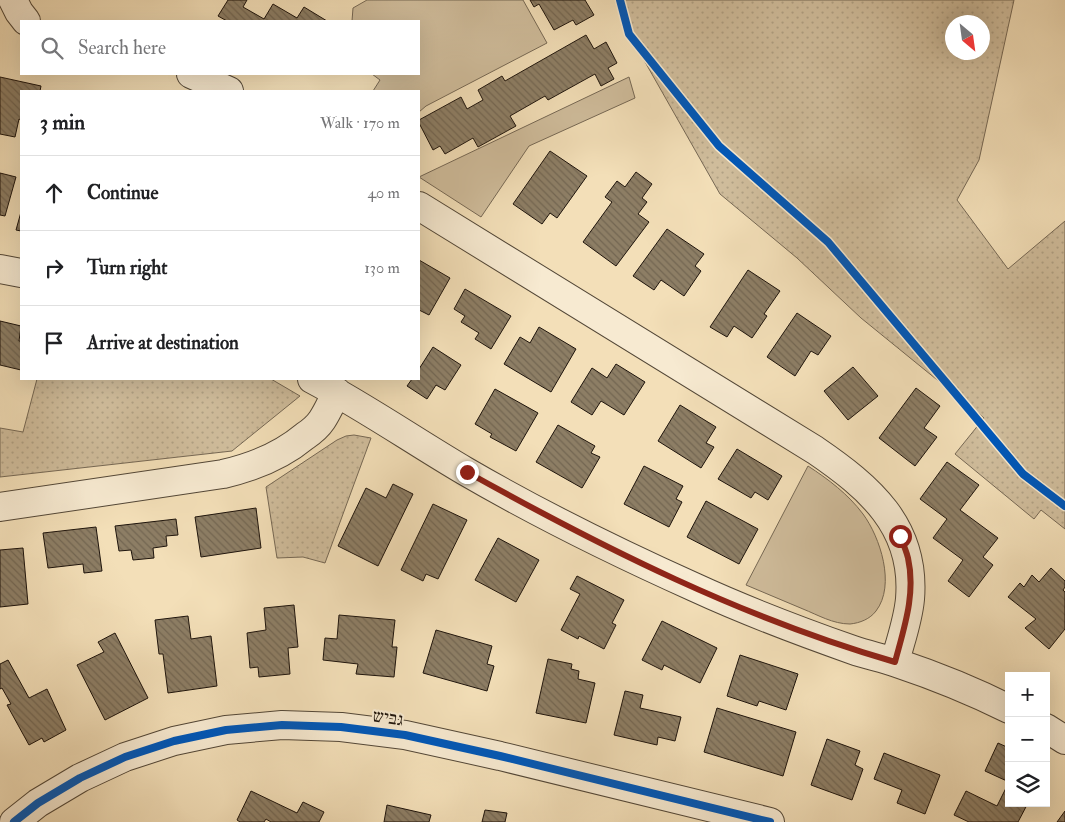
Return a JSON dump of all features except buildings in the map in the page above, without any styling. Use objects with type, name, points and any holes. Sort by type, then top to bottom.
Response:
[{"type":"street","points":[[13,0],[25,20]]},
{"type":"street","points":[[193,75],[227,90]]},
{"type":"street","points":[[420,207],[815,450],[845,471],[869,492],[888,514],[900,536],[908,557],[911,579],[910,601],[895,662]]},
{"type":"street","points":[[0,269],[20,274]]},
{"type":"street","points":[[314,380],[337,392],[467,472],[546,515],[636,560],[796,630],[856,651],[895,662],[975,692],[1005,707]]},
{"type":"street","points":[[0,507],[223,474],[254,466],[296,444],[309,433],[321,422],[337,392]]},
{"type":"street","name":"גביש","points":[[14,822],[38,804],[80,778],[125,757],[174,741],[226,730],[282,725],[341,727],[405,735],[770,822]]},
{"type":"street","points":[[1050,731],[1065,740]]},
{"type":"shaded area","points":[[367,0],[523,0],[547,43],[426,106],[420,111],[420,90],[374,90],[380,80],[373,75],[420,75],[420,20],[352,20],[353,8]]},
{"type":"shaded area","points":[[624,0],[1014,0],[979,160],[957,200],[1008,269],[1065,221],[1065,529],[1041,510],[1034,519],[955,454],[984,418],[861,318],[797,258],[720,194],[632,39]]},
{"type":"shaded area","points":[[629,77],[635,98],[529,146],[481,217],[420,177]]},
{"type":"shaded area","points":[[37,380],[273,380],[300,396],[232,451],[0,477],[0,428],[23,432]]},
{"type":"shaded area","points":[[354,435],[371,438],[325,563],[303,557],[277,558],[266,487],[337,440]]},
{"type":"shaded area","points":[[808,466],[837,487],[851,500],[863,514],[880,548],[885,575],[885,588],[882,600],[874,614],[861,622],[844,624],[832,621],[746,585]]},
{"type":"cycle path","points":[[620,0],[629,34],[719,146],[828,242],[1023,474],[1065,506]]},
{"type":"cycle path","points":[[14,822],[38,803],[80,778],[125,757],[174,741],[226,730],[282,725],[341,727],[405,735],[500,756],[770,822]]},
{"type":"route","points":[[467,472],[578,532],[694,587],[805,633],[895,662],[906,622],[910,601],[911,579],[908,557],[900,536]]}]
